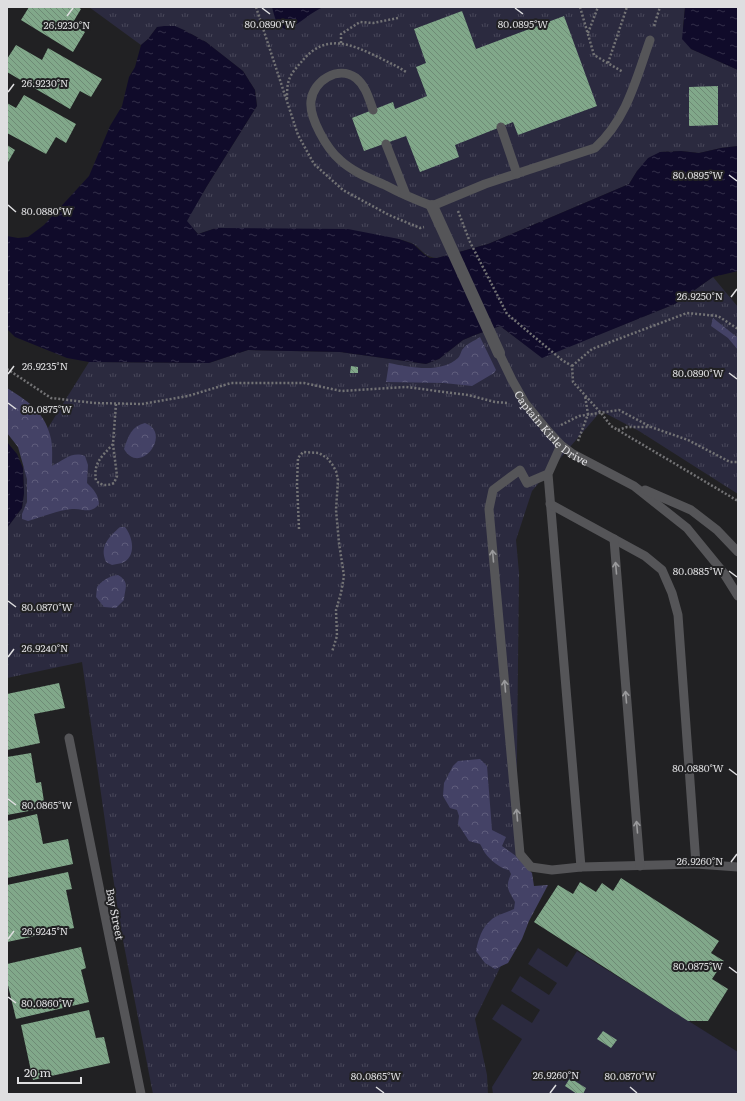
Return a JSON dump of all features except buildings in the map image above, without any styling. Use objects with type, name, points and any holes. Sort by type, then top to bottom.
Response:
[{"type":"street","name":"Captain Kirle Drive","points":[[432,206],[499,353]]},
{"type":"lane","points":[[373,110],[367,92],[356,78],[344,73],[332,74],[323,80],[315,89],[311,101],[312,113],[320,133],[338,159],[354,172],[432,206],[485,184],[595,148],[607,137],[620,116],[636,79],[650,40]]},
{"type":"lane","points":[[501,127],[516,174]]},
{"type":"lane","points":[[386,144],[406,195]]},
{"type":"lane","name":"Captain Kirle Drive","points":[[499,353],[525,403],[561,445],[573,454],[634,486],[687,528],[723,572],[738,596]]},
{"type":"lane","points":[[561,445],[548,474],[581,867]]},
{"type":"lane","points":[[548,474],[527,484],[520,470],[493,490],[489,509],[520,854],[531,866],[552,870],[581,867],[696,864],[738,867]]},
{"type":"lane","points":[[634,486],[691,510],[717,530],[738,552]]},
{"type":"lane","points":[[550,504],[645,556],[662,570],[672,593],[678,615],[696,864]]},
{"type":"lane","points":[[614,539],[640,866]]},
{"type":"lane","name":"Bay Street","points":[[69,738],[140,1094]]},
{"type":"path","points":[[580,7],[594,55],[636,79]]},
{"type":"path","points":[[588,34],[598,7]]},
{"type":"path","points":[[608,63],[627,7]]},
{"type":"path","points":[[650,40],[660,7]]},
{"type":"path","points":[[342,43],[341,34],[360,22],[373,23],[398,18]]},
{"type":"path","points":[[453,198],[470,242],[507,314],[562,360],[572,366]]},
{"type":"path","points":[[572,366],[592,349],[687,313],[718,316],[738,328]]},
{"type":"path","points":[[572,366],[573,382],[601,413],[610,426],[738,501]]},
{"type":"path","points":[[7,369],[51,398],[94,403],[142,404],[188,396],[231,383],[304,383],[341,391],[406,387],[468,395],[494,402],[525,403]]},
{"type":"path","points":[[573,454],[588,414],[585,395]]},
{"type":"path","points":[[114,444],[100,458],[96,466],[96,481],[102,485],[107,486],[114,483],[117,476],[114,444],[116,404]]},
{"type":"path","points":[[548,431],[579,416],[620,410],[651,427],[688,440],[730,462],[738,462]]},
{"type":"path","points":[[618,430],[627,427],[651,427]]},
{"type":"path","points":[[299,529],[297,483],[298,458],[303,452],[319,453],[332,464],[336,471],[338,480],[336,510],[344,576],[336,610],[337,636],[332,652]]},
{"type":"green space","points":[[89,7],[685,7],[683,27],[691,49],[738,70],[738,146],[699,153],[681,151],[660,152],[637,171],[629,184],[488,244],[437,258],[427,255],[413,244],[399,239],[216,228],[198,234],[186,221],[257,106],[255,90],[243,71],[206,42],[184,30],[157,27],[148,39],[141,45]]},
{"type":"green space","points":[[713,277],[738,307],[738,494],[639,431],[601,411],[532,491],[516,540],[519,573],[515,937],[475,1019],[487,1075],[488,1094],[153,1094],[120,925],[82,662],[7,678],[7,528],[22,508],[24,493],[23,468],[89,362],[209,363],[248,350],[340,352],[426,364],[439,359],[463,340],[500,326],[542,357],[675,304]]},
{"type":"green space","points":[[713,318],[738,338],[738,350],[728,338],[711,326]]},
{"type":"green space","points":[[480,337],[496,370],[494,373],[472,386],[444,383],[386,382],[389,363],[425,368],[443,366],[458,358],[462,350],[468,344]]},
{"type":"green space","points":[[7,388],[33,407],[43,419],[51,439],[52,466],[72,455],[85,456],[88,465],[87,483],[98,497],[99,504],[96,507],[90,510],[72,509],[61,511],[28,521],[22,519],[22,514],[27,502],[27,479],[18,447],[7,433]]},
{"type":"green space","points":[[145,423],[153,428],[156,435],[155,443],[145,456],[138,458],[131,456],[124,449],[127,440],[131,432],[137,426]]},
{"type":"green space","points":[[120,527],[125,527],[128,531],[132,541],[132,552],[127,560],[122,563],[112,565],[106,562],[104,547],[112,534]]},
{"type":"green space","points":[[118,575],[124,580],[126,586],[124,600],[116,608],[104,607],[96,597],[97,587],[106,579]]},
{"type":"green space","points":[[480,759],[487,766],[492,830],[506,837],[502,846],[516,856],[532,873],[534,886],[548,885],[529,921],[522,939],[508,963],[495,969],[485,963],[476,951],[485,926],[493,918],[514,909],[515,902],[508,888],[508,882],[511,874],[509,870],[499,866],[490,858],[480,844],[469,841],[458,824],[459,816],[457,810],[450,808],[443,796],[444,783],[453,766],[458,761]]},
{"type":"green space","points":[[538,948],[567,967],[577,951],[738,1052],[738,1094],[493,1094],[492,1087],[522,1039],[492,1019],[502,1004],[532,1023],[540,1010],[511,991],[520,976],[549,995],[557,983],[528,964]]},
{"type":"water","points":[[272,7],[323,7],[288,30],[284,29],[278,24]]},
{"type":"water","points":[[685,7],[738,7],[738,70],[691,49],[682,39]]},
{"type":"water","points":[[175,26],[206,42],[243,71],[255,90],[257,106],[187,221],[198,234],[216,228],[348,229],[399,239],[413,244],[430,258],[437,258],[488,244],[629,184],[637,171],[648,158],[660,152],[681,151],[699,153],[738,146],[738,271],[713,277],[675,304],[542,358],[500,326],[463,340],[439,359],[426,364],[340,352],[248,350],[209,363],[89,362],[67,358],[15,337],[7,329],[7,236],[18,238],[28,237],[44,225],[89,176],[110,126],[122,106],[129,77],[135,67],[141,45],[148,39],[157,27]]},
{"type":"water","points":[[7,442],[17,454],[23,468],[24,493],[22,508],[7,528]]}]
